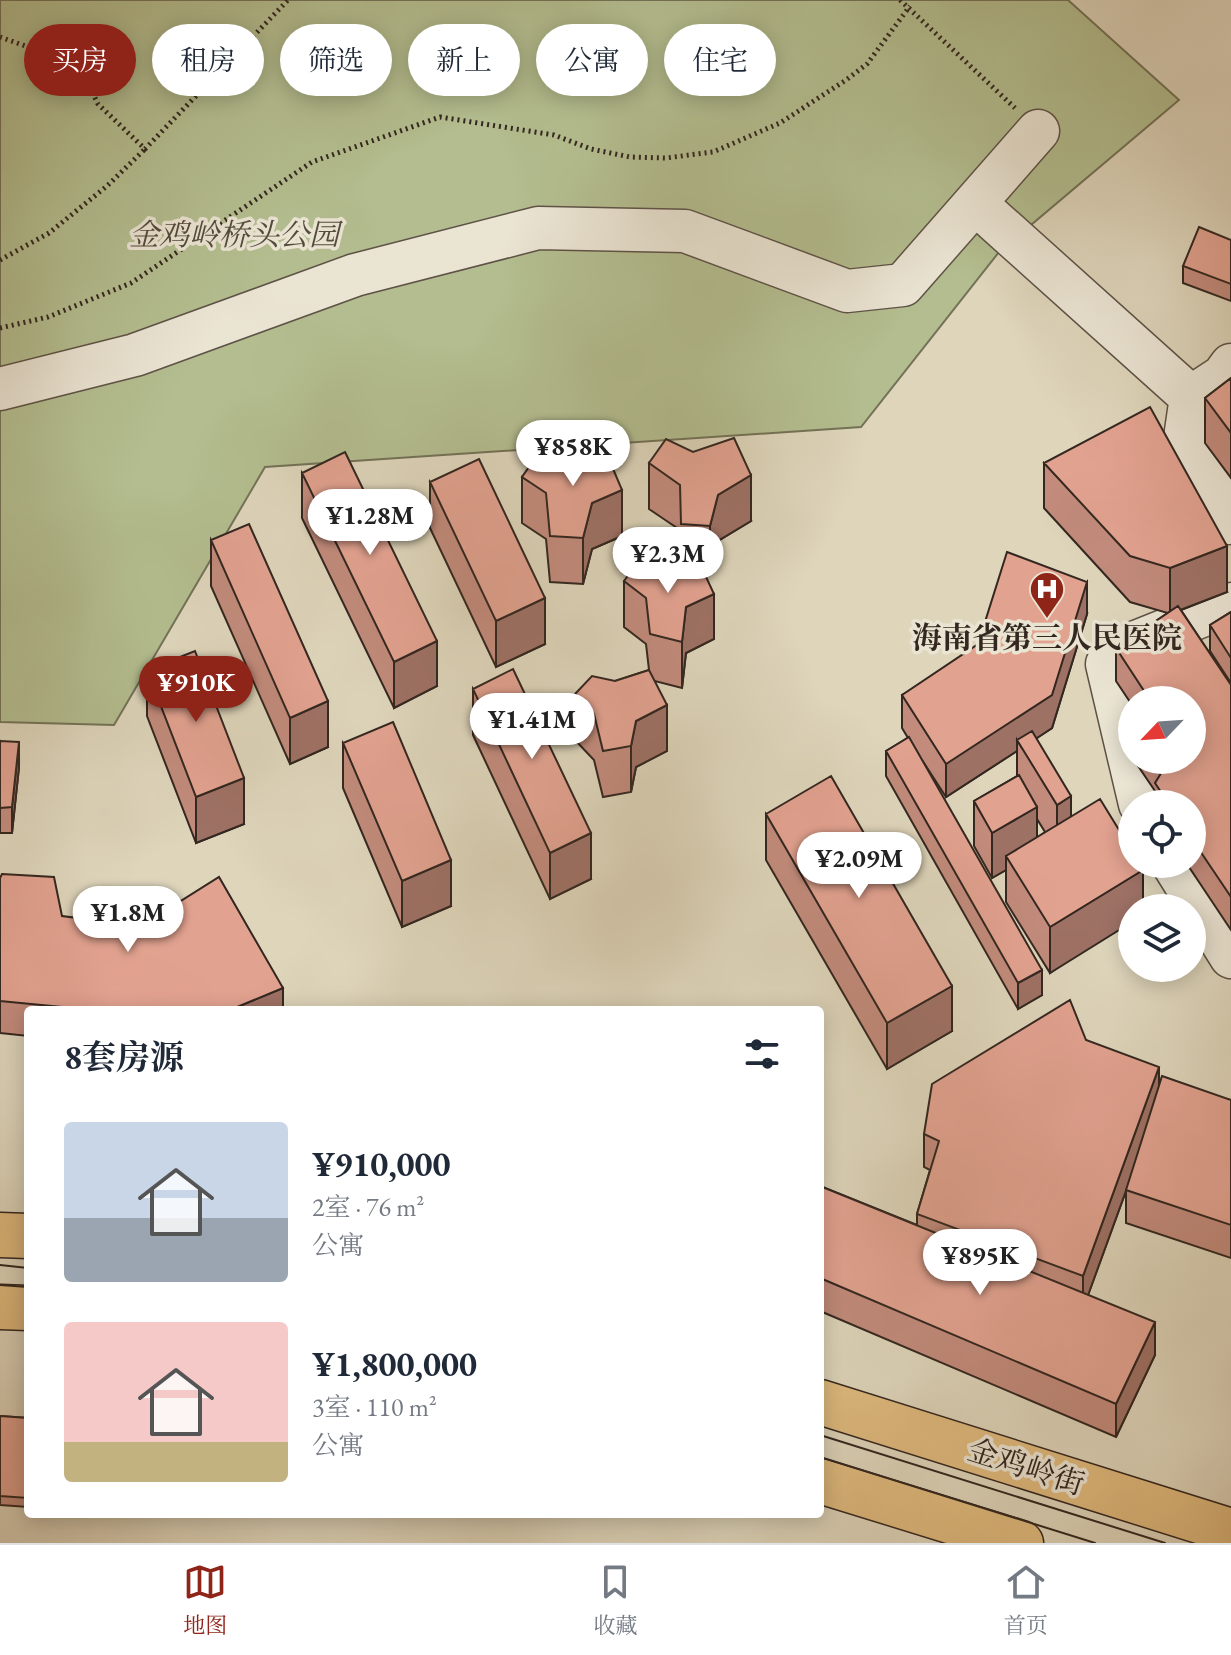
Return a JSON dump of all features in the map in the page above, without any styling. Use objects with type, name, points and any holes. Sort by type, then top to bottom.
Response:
[{"type":"main road","points":[[0,1235],[24,1236]]},
{"type":"main road","points":[[0,1307],[24,1308]]},
{"type":"main road","name":"金鸡岭街","points":[[824,1403],[1231,1531]]},
{"type":"main road","points":[[824,1482],[1021,1543]]},
{"type":"street","points":[[0,389],[135,355],[355,275],[538,228],[685,231],[847,291],[903,285],[1038,131]]},
{"type":"street","points":[[975,203],[1191,397]]},
{"type":"street","points":[[1231,365],[1223,376],[1191,397],[1185,438],[1231,523]]},
{"type":"street","points":[[1137,790],[1107,664],[1134,643],[1231,604]]},
{"type":"street","points":[[1182,878],[1231,957]]},
{"type":"path","points":[[0,260],[49,233],[107,186],[288,0]]},
{"type":"path","points":[[900,0],[910,6],[1038,131]]},
{"type":"path","points":[[0,328],[48,317],[131,283],[312,162],[440,117],[529,130],[630,157],[666,158],[713,152],[780,123],[846,80],[867,64],[910,6]]},
{"type":"path","points":[[0,37],[79,65],[98,104],[145,149]]},
{"type":"green space","name":"金鸡岭桥头公园","points":[[0,0],[1068,0],[1179,100],[999,252],[861,427],[265,467],[114,725],[0,722]]},
{"type":"building","points":[[1199,227],[1231,240],[1231,284],[1183,266]]},
{"type":"building","points":[[1231,378],[1231,433],[1205,398]]},
{"type":"building","points":[[1150,407],[1227,546],[1170,568],[1130,556],[1044,463]]},
{"type":"building","points":[[734,438],[751,475],[718,495],[710,526],[681,524],[680,485],[649,463],[666,439],[693,452]]},
{"type":"building","points":[[603,445],[622,490],[592,503],[583,538],[550,536],[546,493],[522,477],[538,454],[566,461]]},
{"type":"building","points":[[345,452],[437,641],[394,662],[302,473]]},
{"type":"building","points":[[479,459],[545,598],[496,621],[430,482]]},
{"type":"building","points":[[249,524],[328,701],[290,718],[211,540]]},
{"type":"building","points":[[1007,552],[1087,582],[1052,695],[946,764],[902,695],[978,644]]},
{"type":"building","points":[[645,553],[668,571],[701,566],[714,594],[686,607],[682,642],[650,634],[646,598],[624,581]]},
{"type":"building","points":[[1178,606],[1231,685],[1231,897],[1206,860],[1206,790],[1160,790],[1155,783],[1161,774],[1206,774],[1206,686],[1141,686],[1116,648]]},
{"type":"building","points":[[1231,612],[1231,658],[1210,625]]},
{"type":"building","points":[[195,651],[244,778],[196,797],[147,670]]},
{"type":"building","points":[[513,669],[591,833],[550,853],[473,689]]},
{"type":"building","points":[[649,670],[667,705],[636,721],[631,746],[603,751],[594,714],[575,694],[592,676],[615,681]]},
{"type":"building","points":[[393,722],[451,860],[402,881],[343,743]]},
{"type":"building","points":[[1032,731],[1071,796],[1057,805],[1017,740]]},
{"type":"building","points":[[909,737],[1042,970],[1018,983],[886,751]]},
{"type":"building","points":[[0,741],[19,742],[12,807],[0,808]]},
{"type":"building","points":[[1019,775],[1037,807],[992,833],[974,801]]},
{"type":"building","points":[[831,776],[952,986],[887,1023],[766,814]]},
{"type":"building","points":[[1100,799],[1118,828],[1118,878],[1130,878],[1050,927],[1006,856]]},
{"type":"building","points":[[2,874],[54,877],[62,916],[141,926],[219,877],[283,988],[240,1006],[52,1006],[0,1001]]},
{"type":"building","points":[[1070,1000],[1086,1040],[1159,1067],[1083,1276],[917,1214],[939,1141],[924,1134],[932,1084]]},
{"type":"building","points":[[1162,1076],[1231,1100],[1231,1225],[1126,1190]]},
{"type":"building","points":[[824,1188],[1155,1322],[1116,1404],[824,1280]]},
{"type":"building","points":[[0,1416],[24,1418],[24,1498],[0,1496]]},
{"type":"tram line","points":[[0,1265],[24,1268]]},
{"type":"tram line","points":[[0,1285],[24,1287]]},
{"type":"tram line","points":[[824,1436],[1165,1543]]},
{"type":"tram line","points":[[824,1458],[1095,1543]]},
{"type":"place","name":"海南省第三人民医院","points":[[1047,620]]}]
